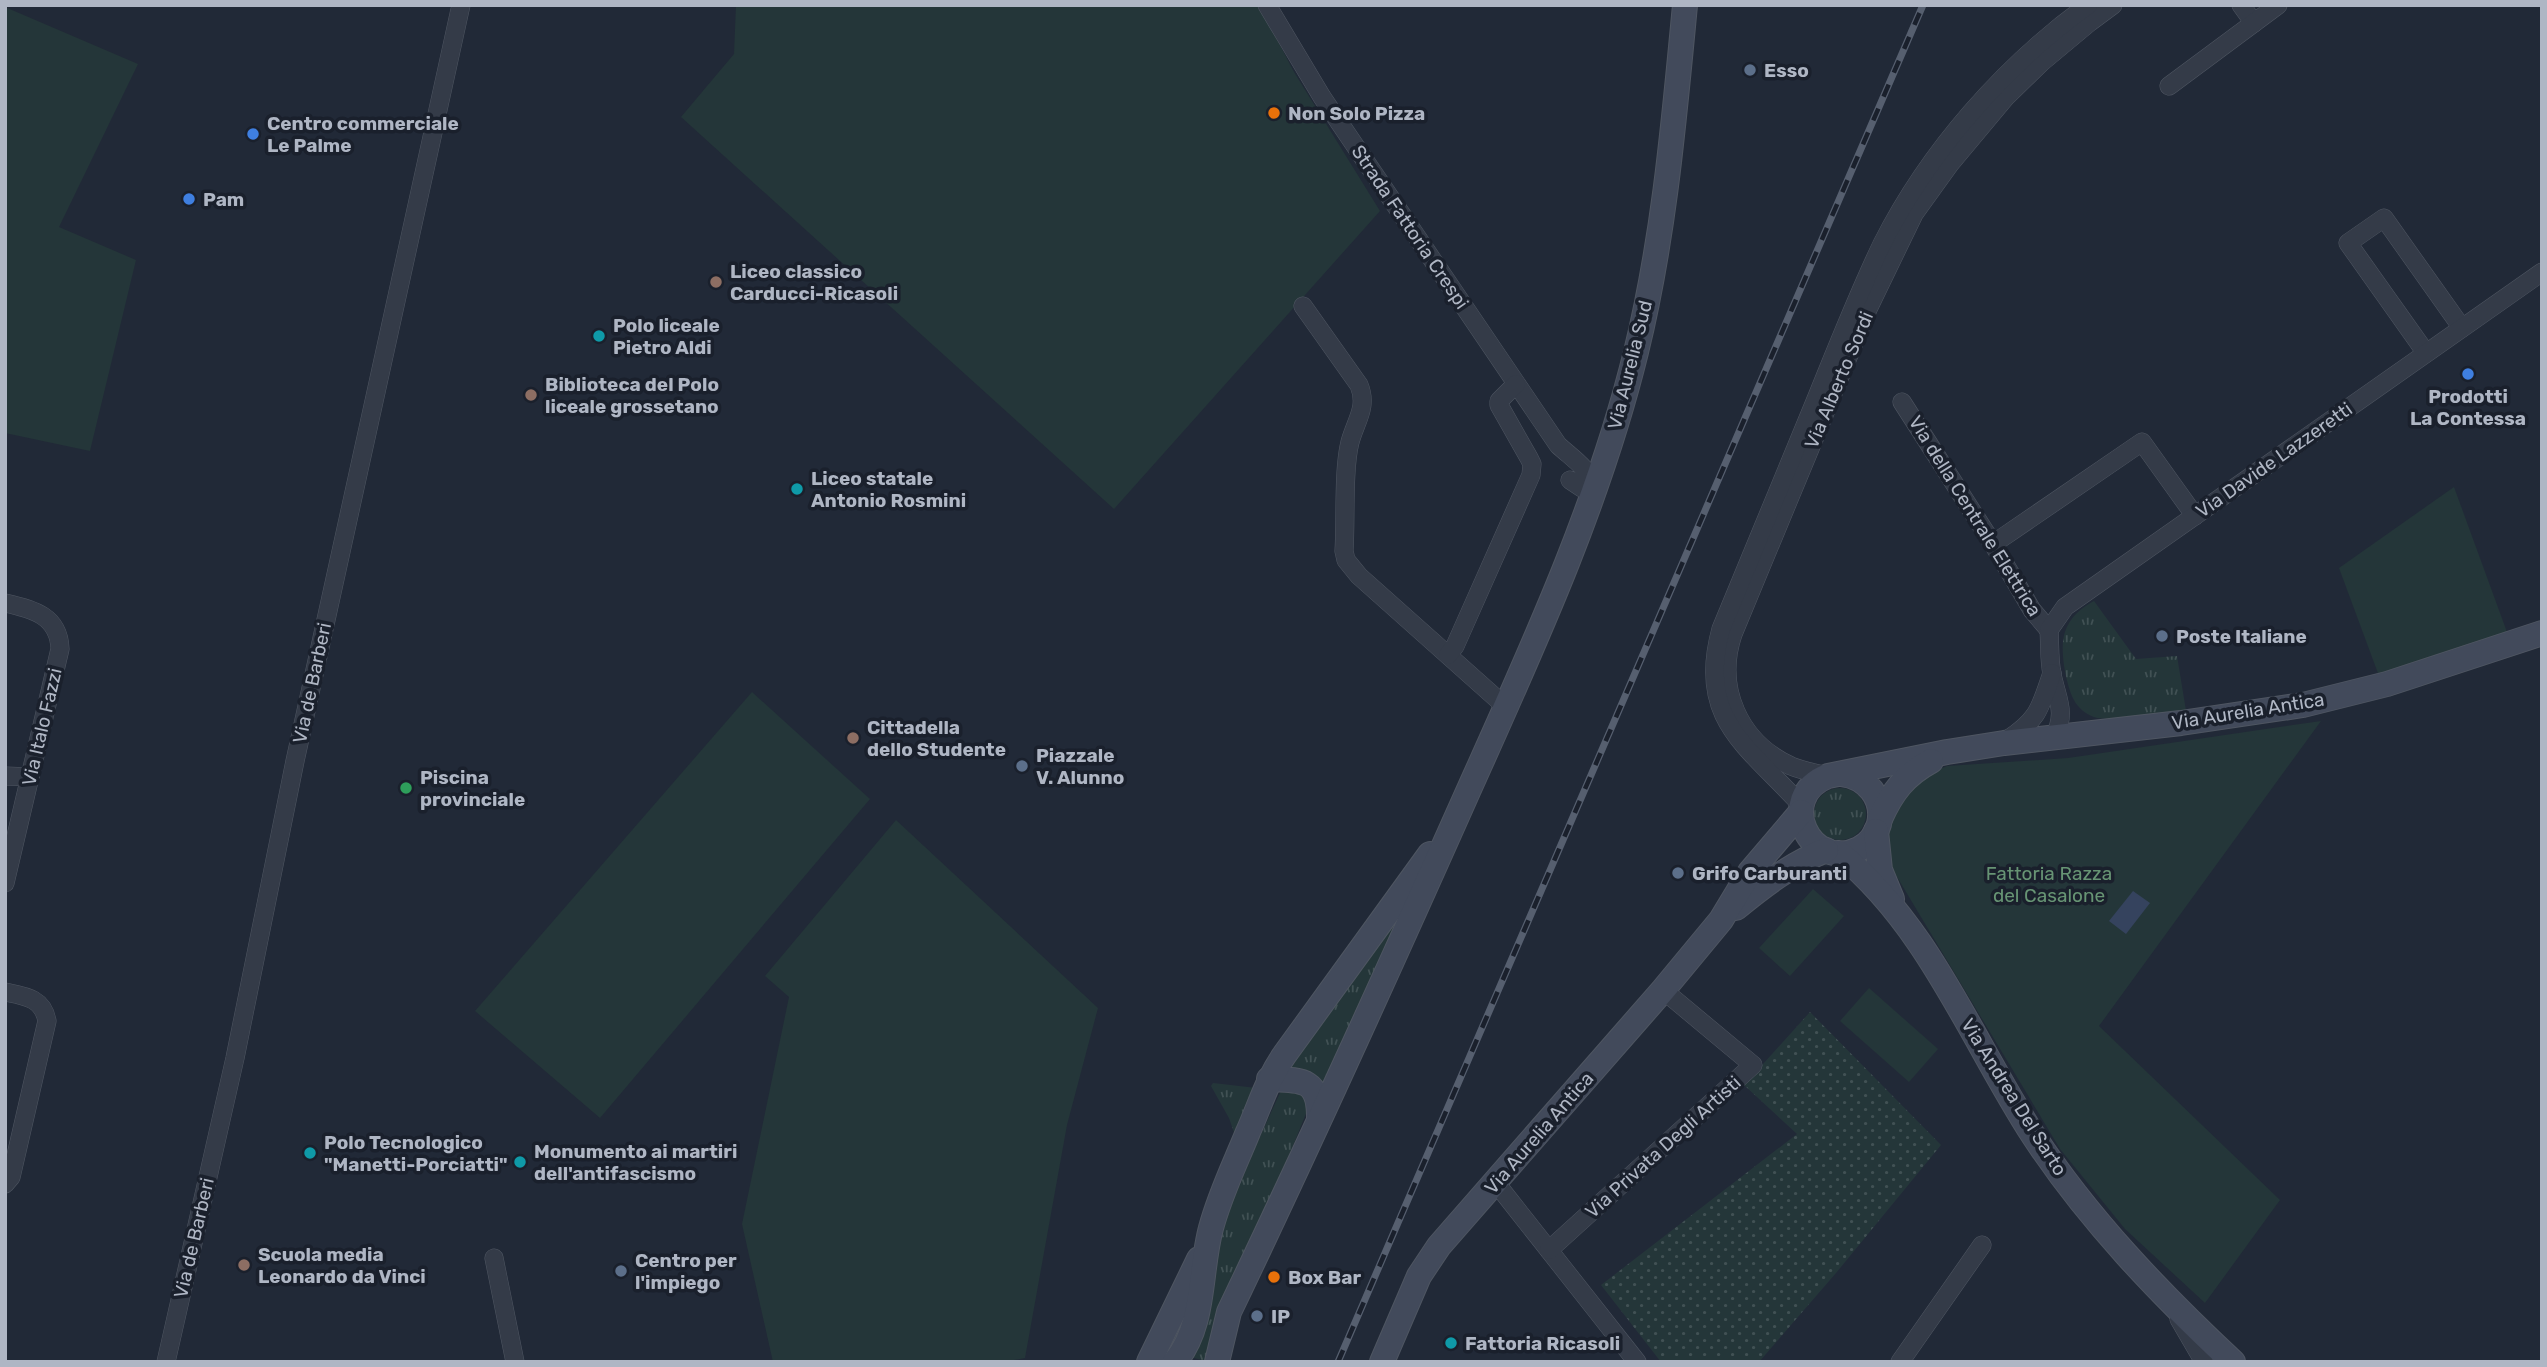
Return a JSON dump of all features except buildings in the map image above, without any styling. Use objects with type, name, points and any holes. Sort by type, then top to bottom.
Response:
[{"type":"main road","name":"Via Aurelia Sud","points":[[1464,803],[1582,527],[1637,349],[1657,249],[1671,149],[1685,5]]},
{"type":"main road","name":"Via Aurelia Antica","points":[[1382,1362],[1419,1276],[1429,1260],[1721,920],[1750,872],[1801,809],[1806,794],[1814,784],[1835,775],[1947,752],[2303,705],[2386,684],[2542,633]]},
{"type":"main road","name":"Via Aurelia Antica","points":[[1721,920],[1768,880],[1798,863],[1833,852],[1852,852],[1863,846],[1878,825],[1895,789],[1914,770],[1947,752]]},
{"type":"main road","points":[[1835,775],[1859,779],[1868,786],[1878,801],[1878,825]]},
{"type":"main road","points":[[1175,1362],[1185,1348],[1196,1318],[1206,1247],[1230,1174],[1269,1079],[1284,1054],[1424,863],[1464,803]]},
{"type":"main road","points":[[1217,1362],[1229,1312],[1411,924],[1464,803]]},
{"type":"main road","points":[[1801,809],[1802,824],[1807,835],[1833,852]]},
{"type":"main road","name":"Via Andrea Del Sarto","points":[[1878,825],[1880,870],[1898,912],[2034,1136],[2074,1191],[2160,1290],[2233,1362]]},
{"type":"main road","name":"Via Andrea Del Sarto","points":[[1833,852],[1865,877],[1898,912]]},
{"type":"main road","points":[[1269,1079],[1292,1079],[1307,1084],[1316,1092],[1319,1117]]},
{"type":"main road","points":[[1149,1362],[1189,1275],[1206,1247]]},
{"type":"street","name":"Via de Barberi","points":[[166,1362],[240,1059],[295,761],[461,5]]},
{"type":"street","name":"Strada Fattoria Crespi","points":[[1266,5],[1322,97],[1558,445],[1582,527]]},
{"type":"street","name":"Via Alberto Sordi","points":[[1801,809],[1738,740],[1722,714],[1714,673],[1721,629],[1856,303],[1883,243],[1903,207],[1938,154],[1994,88],[2032,51],[2088,5]]},
{"type":"street","name":"Via Alberto Sordi","points":[[1835,775],[1791,765],[1767,750],[1740,723],[1730,698],[1726,673],[1733,634],[1868,309],[1914,214],[1950,164],[2006,97],[2080,30],[2113,5]]},
{"type":"street","points":[[2241,5],[2254,23]]},
{"type":"street","points":[[2169,86],[2278,5]]},
{"type":"street","points":[[2426,354],[2348,243],[2384,218],[2462,328]]},
{"type":"street","name":"Via Davide Lazzeretti","points":[[2049,629],[2065,607],[2542,272]]},
{"type":"street","points":[[1303,306],[1363,394],[1362,412],[1348,451],[1344,551],[1346,560],[1359,576],[1506,707]]},
{"type":"street","points":[[1448,655],[1455,646],[1531,475],[1530,458],[1499,405],[1499,401],[1516,384]]},
{"type":"street","name":"Via della Centrale Elettrica","points":[[1902,402],[2032,610],[2049,629]]},
{"type":"street","points":[[1993,544],[2142,442],[2195,516]]},
{"type":"street","name":"Strada Fattoria Crespi","points":[[1558,445],[1581,463],[1595,488]]},
{"type":"street","points":[[1581,463],[1605,456]]},
{"type":"street","points":[[1570,480],[1582,488],[1595,488]]},
{"type":"street","name":"Via Italo Fazzi","points":[[5,603],[43,614],[56,629],[60,642],[5,883]]},
{"type":"street","points":[[2049,629],[2052,673],[2062,710],[2085,734]]},
{"type":"street","points":[[2004,743],[2027,727],[2042,704],[2052,673]]},
{"type":"street","points":[[2042,704],[2054,738]]},
{"type":"street","points":[[2054,738],[2060,725],[2062,710]]},
{"type":"street","points":[[5,776],[30,777]]},
{"type":"street","name":"Via Privata Degli Artisti","points":[[1549,1250],[1753,1065],[1663,990]]},
{"type":"street","points":[[5,992],[35,1000],[43,1009],[47,1021],[11,1177],[5,1184]]},
{"type":"street","points":[[1496,1183],[1637,1362]]},
{"type":"street","points":[[1900,1362],[1982,1245]]},
{"type":"street","points":[[494,1258],[515,1362]]},
{"type":"street","points":[[2160,1290],[2204,1362]]},
{"type":"green space","points":[[736,5],[1259,5],[1294,72],[1380,211],[1114,509],[681,117],[734,54]]},
{"type":"green space","points":[[5,7],[138,64],[59,227],[136,260],[90,451],[5,433]]},
{"type":"green space","points":[[2454,487],[2507,632],[2379,676],[2339,568]]},
{"type":"green space","points":[[2094,601],[2136,659],[2177,656],[2186,711],[2101,718],[2088,714],[2078,706],[2066,676],[2063,639],[2073,617]]},
{"type":"green space","points":[[752,692],[870,799],[600,1118],[475,1011]]},
{"type":"green space","name":"Fattoria Razza del Casalone","points":[[2321,721],[2099,1026],[2280,1200],[2205,1303],[2125,1229],[2060,1149],[1891,867],[1888,846],[1890,827],[1893,815],[1906,794],[1925,778],[1947,766],[2068,758]]},
{"type":"green space","points":[[1840,788],[1859,795],[1866,814],[1859,833],[1840,840],[1821,833],[1814,814],[1821,795]]},
{"type":"green space","points":[[896,820],[1098,1008],[1067,1125],[1025,1358],[1004,1362],[773,1362],[742,1224],[789,997],[765,976]]},
{"type":"green space","points":[[1414,888],[1326,1091],[1285,1069]]},
{"type":"green space","points":[[1813,889],[1844,916],[1790,976],[1759,948]]},
{"type":"green space","points":[[1869,988],[1938,1049],[1909,1082],[1840,1021]]},
{"type":"green space","points":[[1810,1012],[1941,1145],[1759,1362],[1661,1362],[1601,1285],[1797,1134],[1744,1085]]},
{"type":"green space","points":[[1213,1083],[1256,1088],[1235,1135],[1211,1086]]},
{"type":"green space","points":[[1299,1087],[1309,1106],[1206,1361],[1186,1356],[1199,1327],[1231,1200],[1280,1093],[1284,1089]]},
{"type":"water","points":[[2133,891],[2150,903],[2126,934],[2109,921]]},
{"type":"railway","points":[[1338,1362],[1923,5]]},
{"type":"place","name":"Esso","points":[[1750,70]]},
{"type":"place","name":"Non Solo Pizza","points":[[1274,113]]},
{"type":"place","name":"Centro commerciale Le Palme","points":[[253,134]]},
{"type":"place","name":"Pam","points":[[189,199]]},
{"type":"place","name":"Liceo classico Carducci-Ricasoli","points":[[716,282]]},
{"type":"place","name":"Polo liceale Pietro Aldi","points":[[599,336]]},
{"type":"place","name":"Prodotti La Contessa","points":[[2468,374]]},
{"type":"place","name":"Biblioteca del Polo liceale grossetano","points":[[531,395]]},
{"type":"place","name":"Liceo statale Antonio Rosmini","points":[[797,489]]},
{"type":"place","name":"Poste Italiane","points":[[2162,636]]},
{"type":"place","name":"Cittadella dello Studente","points":[[853,738]]},
{"type":"place","name":"Piazzale V. Alunno","points":[[1022,766]]},
{"type":"place","name":"Piscina provinciale","points":[[406,788]]},
{"type":"place","name":"Grifo Carburanti","points":[[1678,873]]},
{"type":"place","name":"Polo Tecnologico \"Manetti-Porciatti\"","points":[[310,1153]]},
{"type":"place","name":"Monumento ai martiri dell'antifascismo","points":[[520,1162]]},
{"type":"place","name":"Scuola media Leonardo da Vinci","points":[[244,1265]]},
{"type":"place","name":"Centro per l'impiego","points":[[621,1271]]},
{"type":"place","name":"Box Bar","points":[[1274,1277]]},
{"type":"place","name":"IP","points":[[1257,1316]]},
{"type":"place","name":"Fattoria Ricasoli","points":[[1451,1343]]}]
